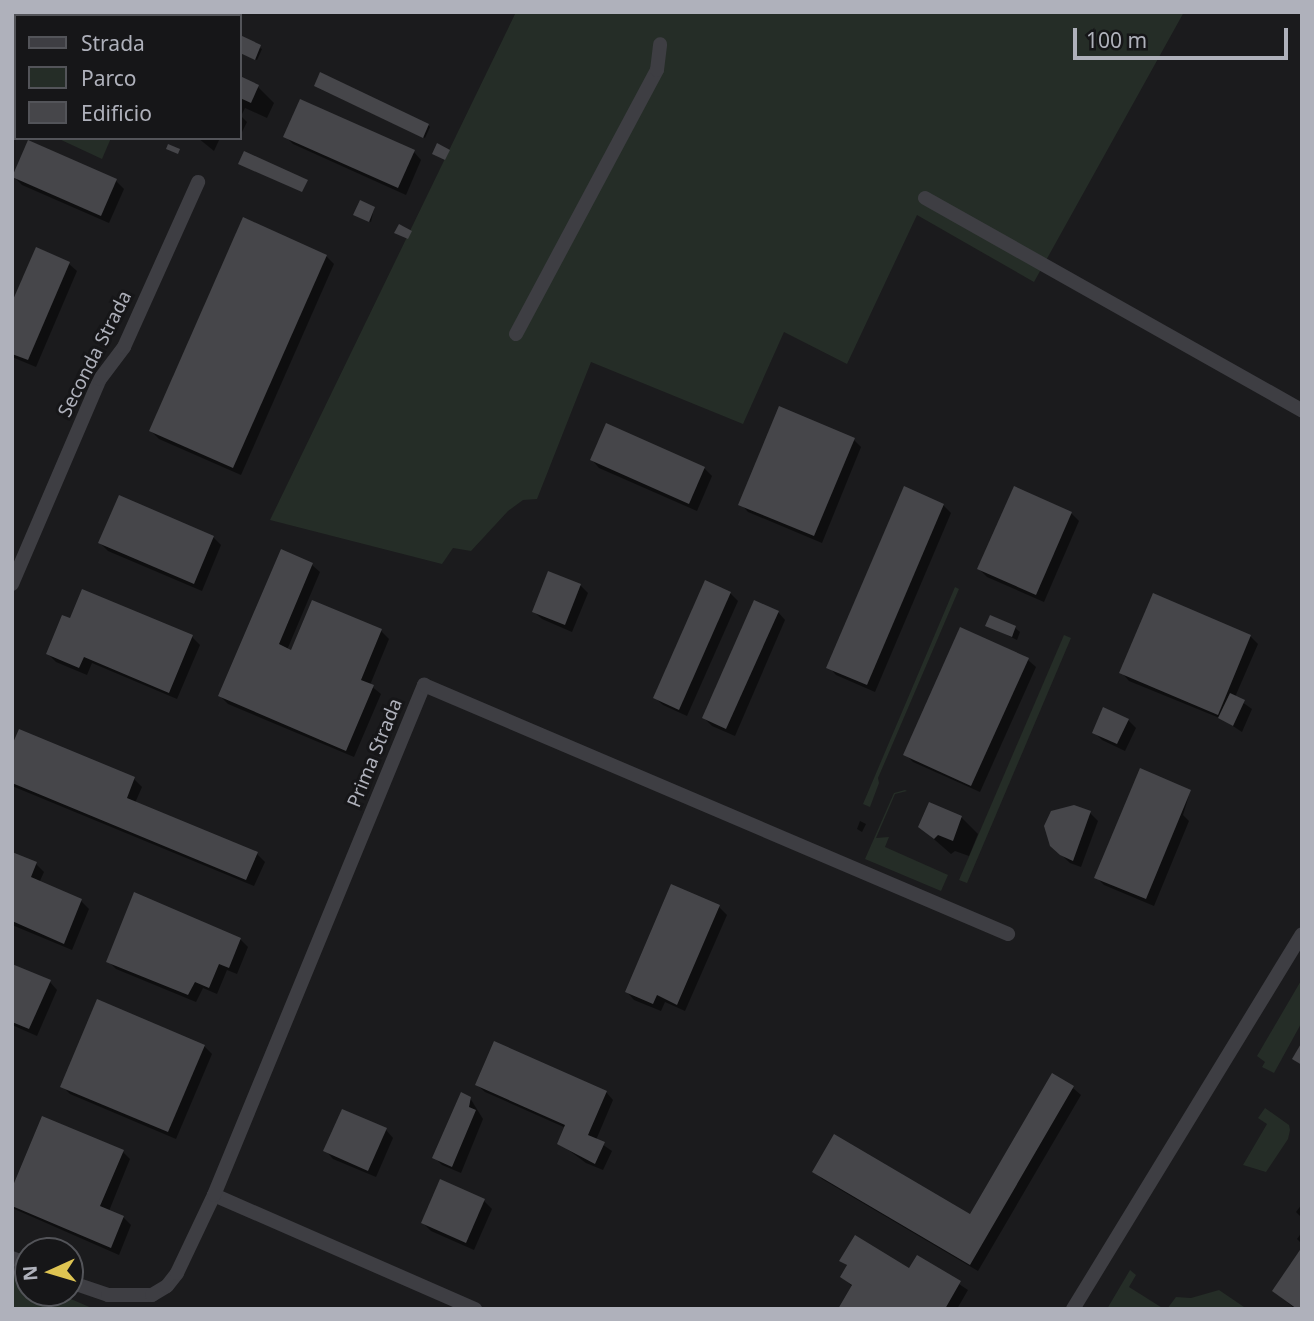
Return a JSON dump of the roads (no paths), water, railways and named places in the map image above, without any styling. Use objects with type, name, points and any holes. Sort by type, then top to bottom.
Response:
[{"type":"street","points":[[516,334],[657,69],[660,44]]},
{"type":"street","name":"Seconda Strada","points":[[12,584],[100,379],[124,347],[198,182]]},
{"type":"street","points":[[925,198],[1302,410]]},
{"type":"street","name":"Prima Strada","points":[[84,1287],[108,1295],[152,1294],[177,1272],[214,1195],[424,685],[1008,934]]},
{"type":"street","points":[[1073,1309],[1302,934]]},
{"type":"street","points":[[214,1195],[475,1309]]}]
